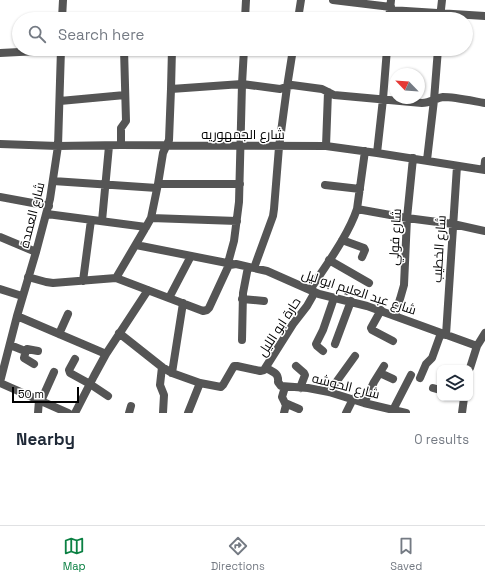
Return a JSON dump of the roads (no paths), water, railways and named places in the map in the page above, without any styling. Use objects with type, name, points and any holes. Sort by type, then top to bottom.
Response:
[{"type":"street","points":[[62,12],[63,0]]},
{"type":"street","points":[[245,12],[246,0]]},
{"type":"street","points":[[299,12],[301,0]]},
{"type":"street","points":[[333,0],[391,6],[420,12]]},
{"type":"street","points":[[440,12],[442,0]]},
{"type":"street","points":[[473,16],[485,16]]},
{"type":"street","points":[[0,53],[12,52]]},
{"type":"street","name":"شارع العمدة","points":[[0,382],[6,349],[49,206],[58,146],[61,56]]},
{"type":"street","points":[[121,145],[121,128],[126,121],[124,56]]},
{"type":"street","points":[[116,278],[151,218],[164,153],[169,140],[172,56]]},
{"type":"street","points":[[28,277],[53,283],[116,278],[202,311],[209,308],[230,264],[237,220],[240,184],[244,56]]},
{"type":"street","points":[[242,340],[242,299],[244,287],[273,216],[279,146],[292,56]]},
{"type":"street","points":[[377,153],[386,56]]},
{"type":"street","points":[[427,160],[437,56]]},
{"type":"street","points":[[171,88],[242,84],[280,88],[292,85],[322,89],[334,95],[422,103],[446,97],[485,102]]},
{"type":"street","points":[[326,146],[328,92]]},
{"type":"street","points":[[60,101],[125,95]]},
{"type":"street","name":"شارع الجمهوريه","points":[[0,144],[58,146],[326,146],[427,160],[457,166],[485,167]]},
{"type":"street","points":[[102,221],[109,146]]},
{"type":"street","name":"حارة ابو الليل","points":[[119,333],[162,367],[172,373],[200,383],[221,387],[233,367],[236,366],[260,371],[264,370],[296,320],[307,306],[312,291],[351,223],[356,209],[360,189],[365,151]]},
{"type":"street","name":"شارع فولي","points":[[395,315],[404,285],[407,218],[413,158]]},
{"type":"street","name":"شارع الخطيب","points":[[420,378],[425,365],[432,358],[444,334],[457,166]]},
{"type":"street","points":[[53,181],[105,185],[158,186],[240,184]]},
{"type":"street","points":[[325,184],[360,189]]},
{"type":"street","points":[[0,197],[49,206]]},
{"type":"street","points":[[356,209],[453,224],[485,231]]},
{"type":"street","points":[[47,214],[146,227]]},
{"type":"street","points":[[151,218],[237,220]]},
{"type":"street","points":[[83,281],[91,220]]},
{"type":"street","points":[[0,237],[36,252]]},
{"type":"street","points":[[342,240],[364,248],[365,250],[362,257]]},
{"type":"street","name":"شارع عبد العليم ابو ليل","points":[[136,245],[251,268],[273,274],[312,291],[381,310],[478,346]]},
{"type":"street","points":[[169,298],[190,256]]},
{"type":"street","points":[[329,260],[369,283]]},
{"type":"street","points":[[0,289],[22,296]]},
{"type":"street","points":[[75,413],[106,354],[148,290]]},
{"type":"street","points":[[323,350],[316,344],[323,330],[334,298]]},
{"type":"street","points":[[242,299],[264,301]]},
{"type":"street","points":[[335,344],[352,301]]},
{"type":"street","points":[[172,373],[183,303]]},
{"type":"street","points":[[381,310],[371,327],[371,330],[393,341]]},
{"type":"street","points":[[59,334],[68,314]]},
{"type":"street","points":[[17,316],[106,354]]},
{"type":"street","points":[[471,365],[478,346],[485,333]]},
{"type":"street","points":[[6,349],[25,351],[27,349],[38,351]]},
{"type":"street","points":[[25,351],[24,358],[34,364]]},
{"type":"street","points":[[329,392],[355,356]]},
{"type":"street","points":[[75,358],[69,370],[70,372],[108,396]]},
{"type":"street","points":[[296,366],[305,374],[300,388]]},
{"type":"street","points":[[162,367],[160,385],[164,395],[163,413]]},
{"type":"street","points":[[266,368],[277,375],[279,384],[285,387],[282,397],[286,408],[284,413]]},
{"type":"street","points":[[364,403],[382,370],[393,379]]},
{"type":"street","points":[[38,413],[40,400],[54,372]]},
{"type":"street","points":[[391,411],[411,375]]},
{"type":"street","points":[[0,382],[68,413]]},
{"type":"street","points":[[188,413],[200,383]]},
{"type":"street","name":"شارع الحوشه","points":[[285,387],[329,392],[391,411],[406,413]]},
{"type":"street","points":[[346,413],[353,400]]},
{"type":"street","points":[[462,413],[464,401]]},
{"type":"street","points":[[285,404],[299,409]]}]
